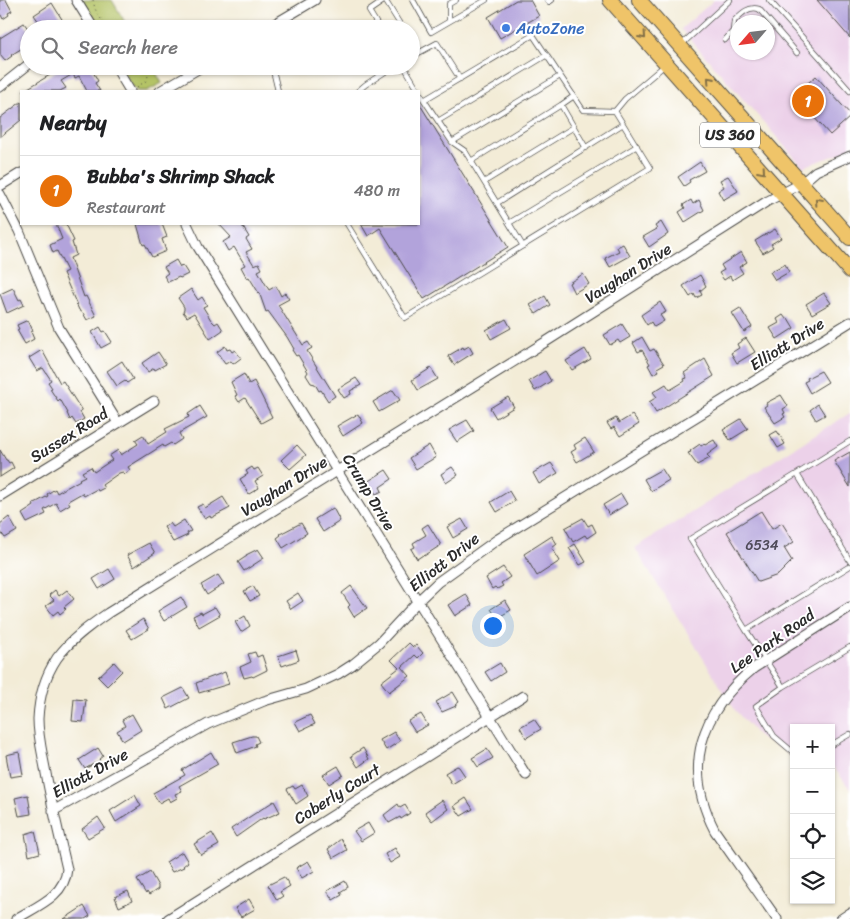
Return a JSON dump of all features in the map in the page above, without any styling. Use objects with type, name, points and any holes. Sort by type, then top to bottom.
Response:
[{"type":"highway","name":"US 360","points":[[610,0],[850,271]]},
{"type":"highway","name":"US 360","points":[[639,0],[850,238]]},
{"type":"street","points":[[76,0],[86,20]]},
{"type":"street","points":[[281,20],[315,0]]},
{"type":"street","points":[[0,87],[20,71]]},
{"type":"street","points":[[121,75],[129,90]]},
{"type":"street","points":[[162,90],[188,75]]},
{"type":"street","name":"Vaughan Drive","points":[[16,919],[55,894],[66,878],[67,869],[53,811],[38,732],[38,719],[44,687],[49,673],[62,651],[84,630],[108,612],[802,183],[816,171],[850,156]]},
{"type":"street","points":[[0,186],[20,174]]},
{"type":"street","points":[[0,194],[19,232],[59,328],[118,423]]},
{"type":"street","name":"Crump Drive","points":[[187,225],[198,247],[526,775]]},
{"type":"street","name":"Elliott Drive","points":[[53,811],[208,724],[264,701],[306,689],[338,674],[367,654],[438,582],[498,540],[850,322]]},
{"type":"street","name":"Sussex Road","points":[[0,496],[154,401]]},
{"type":"street","name":"Lee Park Road","points":[[777,919],[715,831],[708,817],[700,795],[698,768],[700,744],[707,725],[717,707],[740,679],[850,607]]},
{"type":"street","name":"Coberly Court","points":[[168,919],[523,696]]},
{"type":"street","points":[[841,919],[850,913]]},
{"type":"lane","points":[[374,20],[369,11],[385,0],[397,20]]},
{"type":"lane","points":[[413,0],[460,79]]},
{"type":"lane","points":[[449,22],[449,4],[456,0]]},
{"type":"lane","points":[[431,32],[486,0]]},
{"type":"lane","points":[[547,0],[549,2],[552,0]]},
{"type":"lane","points":[[680,46],[730,0]]},
{"type":"lane","points":[[769,0],[850,91]]},
{"type":"lane","points":[[725,40],[733,31],[734,21],[743,12],[754,8],[759,9],[797,53]]},
{"type":"lane","points":[[424,100],[533,35],[582,110],[615,111]]},
{"type":"lane","points":[[420,52],[437,43]]},
{"type":"lane","points":[[438,121],[547,56]]},
{"type":"lane","points":[[615,111],[625,99],[667,63]]},
{"type":"lane","points":[[274,75],[278,90]]},
{"type":"lane","points":[[359,90],[380,75]]},
{"type":"lane","points":[[409,75],[417,88],[413,90]]},
{"type":"lane","points":[[452,142],[560,76]]},
{"type":"lane","points":[[420,93],[452,142],[465,151],[523,246]]},
{"type":"lane","points":[[471,161],[574,96]]},
{"type":"lane","points":[[561,104],[586,148]]},
{"type":"lane","points":[[348,225],[405,318],[650,168],[615,111]]},
{"type":"lane","points":[[497,203],[623,124]]},
{"type":"lane","points":[[484,182],[574,127]]},
{"type":"lane","points":[[509,224],[636,146]]},
{"type":"lane","points":[[783,688],[690,539],[850,441]]},
{"type":"lane","points":[[797,474],[850,561]]},
{"type":"lane","points":[[746,630],[850,566]]},
{"type":"lane","points":[[790,750],[774,736],[756,706],[850,647]]},
{"type":"lane","points":[[835,743],[850,734]]},
{"type":"path","points":[[93,0],[94,8],[101,20]]},
{"type":"path","points":[[131,90],[146,80],[148,75]]},
{"type":"shaded area","points":[[714,0],[850,0],[850,150],[803,167],[681,29]]},
{"type":"shaded area","points":[[850,413],[850,789],[835,769],[835,724],[790,724],[790,758],[786,751],[760,738],[735,710],[635,548]]},
{"type":"green space","points":[[80,0],[112,0],[124,20],[92,20]]},
{"type":"green space","points":[[125,75],[157,75],[162,83],[149,90],[137,90],[131,85]]},
{"type":"building","points":[[0,0],[6,0],[12,11],[3,19],[0,13]]},
{"type":"building","name":"AutoZone","points":[[516,0],[530,0],[539,16],[500,38],[488,17]]},
{"type":"building","points":[[817,0],[850,0],[850,38]]},
{"type":"building","points":[[52,3],[62,20],[38,20],[34,15]]},
{"type":"building","points":[[20,26],[20,50],[5,61],[0,55],[0,38]]},
{"type":"building","points":[[50,75],[71,75],[61,81],[66,88],[62,90],[25,90]]},
{"type":"building","points":[[74,75],[95,75],[98,81],[95,83],[99,90],[86,90],[79,76],[75,78]]},
{"type":"building","points":[[816,76],[850,114],[850,117],[830,135],[794,95]]},
{"type":"building","points":[[20,103],[20,121],[0,137],[0,118]]},
{"type":"building","points":[[420,105],[508,247],[424,299],[380,228],[368,236],[362,225],[420,225]]},
{"type":"building","points":[[700,162],[705,171],[689,180],[690,182],[684,186],[678,177]]},
{"type":"building","points":[[728,176],[738,191],[723,200],[718,191],[724,187],[720,180]]},
{"type":"building","points":[[691,200],[693,204],[699,200],[704,210],[685,222],[679,212],[685,208],[683,205]]},
{"type":"building","points":[[661,222],[668,234],[649,247],[643,237],[657,229],[655,226]]},
{"type":"building","points":[[56,225],[66,225],[74,241],[72,242],[76,255],[70,258],[84,297],[86,296],[96,316],[87,320],[79,310],[63,273],[67,271],[57,251],[53,253],[50,245],[62,239]]},
{"type":"building","points":[[137,225],[162,225],[167,237],[162,239],[166,251],[152,257],[145,244],[143,245]]},
{"type":"building","points":[[220,225],[242,225],[249,237],[246,239],[252,249],[246,252],[254,265],[259,263],[262,269],[258,271],[269,290],[276,286],[281,296],[285,293],[289,299],[278,305],[303,345],[308,342],[312,348],[307,351],[335,396],[328,401],[321,390],[319,391],[315,384],[311,383],[306,375],[308,372],[298,355],[296,356],[292,350],[294,349],[287,337],[268,311],[266,312],[260,295],[241,267],[245,265],[234,247],[228,251],[223,242],[231,237]]},
{"type":"building","points":[[775,229],[781,238],[771,244],[773,247],[763,253],[755,241]]},
{"type":"building","points":[[623,244],[630,256],[610,267],[605,258],[619,251],[617,247]]},
{"type":"building","points":[[741,252],[747,262],[739,267],[743,273],[732,280],[730,276],[724,280],[719,273],[724,270],[721,265]]},
{"type":"building","points":[[176,260],[180,267],[183,266],[188,274],[168,282],[164,276],[168,273],[164,267]]},
{"type":"building","points":[[785,264],[789,272],[775,280],[770,272]]},
{"type":"building","points":[[583,274],[589,284],[574,293],[569,283]]},
{"type":"building","points":[[700,275],[706,286],[700,291],[702,295],[696,298],[694,294],[690,297],[683,286]]},
{"type":"building","points":[[13,288],[24,305],[7,313],[0,294]]},
{"type":"building","points":[[191,289],[198,300],[202,297],[207,305],[203,307],[211,320],[215,324],[218,322],[223,330],[210,339],[194,313],[187,317],[183,312],[184,307],[178,298]]},
{"type":"building","points":[[824,293],[831,303],[812,314],[806,304]]},
{"type":"building","points":[[545,296],[550,305],[536,314],[530,305]]},
{"type":"building","points":[[660,302],[666,312],[660,315],[664,321],[654,327],[651,322],[647,325],[641,315]]},
{"type":"building","points":[[740,308],[752,327],[744,332],[732,313]]},
{"type":"building","points":[[783,315],[786,319],[788,318],[794,328],[777,339],[770,328],[779,323],[777,319]]},
{"type":"building","points":[[506,319],[511,328],[491,339],[486,330]]},
{"type":"building","points":[[28,320],[34,339],[25,344],[17,330],[19,329],[17,325]]},
{"type":"building","points":[[622,324],[630,337],[620,343],[618,340],[610,345],[604,335]]},
{"type":"building","points":[[100,327],[112,342],[101,348],[92,332]]},
{"type":"building","points":[[642,337],[650,351],[654,349],[664,364],[657,368],[659,371],[653,374],[642,350],[638,352],[633,343]]},
{"type":"building","points":[[746,338],[755,352],[737,363],[731,353],[739,348],[737,344]]},
{"type":"building","points":[[225,346],[227,350],[230,349],[232,352],[235,350],[241,358],[233,364],[231,361],[225,364],[217,352]]},
{"type":"building","points":[[469,346],[473,353],[454,365],[448,356],[463,347],[464,349]]},
{"type":"building","points":[[585,349],[591,359],[572,370],[566,361]]},
{"type":"building","points":[[42,350],[60,383],[63,381],[82,411],[80,412],[84,419],[76,424],[72,418],[70,420],[60,399],[58,401],[50,389],[52,388],[48,382],[51,380],[43,368],[37,371],[29,358]]},
{"type":"building","points":[[158,352],[166,364],[148,372],[142,363]]},
{"type":"building","points":[[705,359],[714,376],[656,413],[649,402],[657,397],[653,392],[666,384],[670,390],[685,381],[684,379],[687,378],[684,373]]},
{"type":"building","points":[[122,361],[133,379],[117,386],[107,371]]},
{"type":"building","points":[[431,368],[438,379],[418,390],[412,380]]},
{"type":"building","points":[[545,371],[551,381],[535,391],[529,381]]},
{"type":"building","points":[[821,371],[828,382],[810,393],[804,382],[808,380],[807,378]]},
{"type":"building","points":[[244,374],[249,384],[254,381],[272,417],[261,423],[245,398],[239,402],[235,396],[237,395],[231,382]]},
{"type":"building","points":[[356,378],[361,385],[350,391],[351,394],[344,398],[338,389]]},
{"type":"building","points":[[393,390],[400,400],[379,412],[373,402]]},
{"type":"building","points":[[781,395],[788,406],[783,409],[785,417],[775,423],[764,407],[767,405],[766,403]]},
{"type":"building","points":[[508,397],[514,407],[496,418],[490,408]]},
{"type":"building","points":[[818,404],[825,415],[816,420],[810,410]]},
{"type":"building","points":[[200,406],[207,417],[179,433],[182,439],[173,445],[171,443],[164,447],[163,445],[128,467],[130,470],[125,474],[123,472],[119,473],[102,485],[104,488],[98,491],[97,489],[84,496],[82,493],[68,501],[70,504],[60,510],[56,503],[44,510],[46,514],[27,523],[22,514],[34,506],[33,504],[48,496],[47,494],[55,489],[57,493],[80,480],[85,476],[82,472],[91,467],[94,472],[112,460],[109,456],[118,450],[121,455],[138,444],[135,440],[143,435],[148,444],[167,432],[165,429],[189,417],[188,414]]},
{"type":"building","points":[[358,414],[363,423],[343,436],[337,426]]},
{"type":"building","points":[[632,415],[639,424],[620,436],[614,427],[611,429],[607,423],[616,418],[619,423]]},
{"type":"building","points":[[741,419],[748,429],[730,440],[723,430]]},
{"type":"building","points":[[467,420],[474,431],[457,442],[449,430]]},
{"type":"building","points":[[777,431],[785,444],[778,448],[770,435]]},
{"type":"building","points":[[585,438],[594,452],[577,462],[571,452],[576,449],[574,445]]},
{"type":"building","points":[[714,440],[718,447],[707,455],[710,458],[697,465],[688,453],[700,444],[701,446],[705,445]]},
{"type":"building","points":[[297,445],[306,455],[290,469],[281,460]]},
{"type":"building","points":[[429,445],[436,457],[416,469],[409,458]]},
{"type":"building","points":[[0,450],[14,468],[0,477]]},
{"type":"building","points":[[850,452],[850,487],[834,461]]},
{"type":"building","points":[[551,463],[558,473],[539,484],[533,473]]},
{"type":"building","points":[[252,467],[254,470],[258,468],[263,476],[255,481],[259,488],[249,494],[240,479],[248,474],[246,471]]},
{"type":"building","points":[[452,467],[458,475],[446,483],[441,474]]},
{"type":"building","points":[[662,469],[669,480],[651,491],[644,479]]},
{"type":"building","points":[[386,470],[392,479],[380,487],[382,491],[376,494],[367,482]]},
{"type":"building","points":[[509,491],[515,501],[497,512],[491,502]]},
{"type":"building","points":[[621,494],[627,504],[609,515],[603,505]]},
{"type":"building","points":[[223,497],[230,508],[211,518],[210,516],[205,519],[197,507],[203,504],[205,508]]},
{"type":"building","points":[[333,508],[340,521],[323,532],[315,519]]},
{"type":"building","points":[[761,511],[772,529],[782,523],[794,542],[784,548],[792,561],[778,575],[758,582],[727,532]]},
{"type":"building","points":[[9,517],[17,531],[5,538],[0,531],[0,524]]},
{"type":"building","points":[[583,518],[588,526],[592,524],[596,532],[587,538],[585,535],[573,542],[565,528]]},
{"type":"building","points":[[462,519],[468,529],[453,538],[447,527]]},
{"type":"building","points":[[184,520],[191,531],[187,533],[188,535],[173,542],[164,527],[170,523],[173,527]]},
{"type":"building","points":[[301,523],[307,533],[283,548],[277,538],[280,534]]},
{"type":"building","points":[[428,524],[441,545],[417,559],[411,549],[415,547],[413,543],[426,535],[422,528]]},
{"type":"building","points":[[552,536],[557,544],[552,548],[560,561],[537,576],[524,554]]},
{"type":"building","points":[[149,543],[155,553],[134,567],[127,555]]},
{"type":"building","points":[[575,544],[586,562],[580,565],[569,548]]},
{"type":"building","points":[[258,549],[264,558],[244,571],[238,562],[246,555]]},
{"type":"building","points":[[503,567],[510,577],[501,583],[503,586],[492,589],[486,578]]},
{"type":"building","points":[[109,569],[115,579],[99,589],[93,579]]},
{"type":"building","points":[[218,575],[224,584],[207,595],[201,585]]},
{"type":"building","points":[[253,586],[259,596],[250,601],[244,591]]},
{"type":"building","points":[[351,586],[367,608],[354,617],[348,607],[350,605],[342,593]]},
{"type":"building","points":[[55,590],[59,596],[67,590],[74,599],[64,607],[66,609],[60,614],[58,611],[53,615],[46,606],[54,600],[49,595]]},
{"type":"building","points":[[298,593],[303,601],[291,609],[286,601]]},
{"type":"building","points":[[466,594],[472,605],[455,616],[448,605]]},
{"type":"building","points":[[181,597],[187,607],[164,621],[158,611]]},
{"type":"building","points":[[505,600],[511,610],[497,618],[491,609]]},
{"type":"building","points":[[215,607],[220,615],[199,627],[193,616],[201,612],[202,614]]},
{"type":"building","points":[[245,616],[250,626],[241,632],[235,622]]},
{"type":"building","points":[[143,619],[149,629],[132,639],[126,630]]},
{"type":"building","points":[[409,643],[413,647],[416,645],[423,653],[418,658],[415,655],[402,667],[410,676],[389,692],[381,682],[399,668],[391,660]]},
{"type":"building","points":[[296,650],[299,660],[282,666],[278,656]]},
{"type":"building","points":[[255,652],[257,657],[262,655],[267,670],[253,677],[244,678],[240,667],[251,662],[248,654]]},
{"type":"building","points":[[114,662],[122,671],[107,686],[98,677]]},
{"type":"building","points":[[500,663],[505,672],[491,681],[485,672]]},
{"type":"building","points":[[225,672],[229,684],[199,693],[196,683]]},
{"type":"building","points":[[183,688],[189,698],[168,709],[163,698]]},
{"type":"building","points":[[453,692],[459,702],[456,706],[442,712],[436,702]]},
{"type":"building","points":[[74,699],[86,700],[83,722],[72,721]]},
{"type":"building","points":[[132,714],[141,730],[123,741],[117,731],[125,726],[122,720]]},
{"type":"building","points":[[421,714],[428,725],[415,732],[408,721]]},
{"type":"building","points":[[310,715],[315,724],[300,731],[295,722]]},
{"type":"building","points":[[534,719],[541,729],[526,738],[520,727]]},
{"type":"building","points":[[394,732],[400,741],[386,750],[380,740]]},
{"type":"building","points":[[256,736],[259,742],[255,744],[256,746],[237,753],[233,742]]},
{"type":"building","points":[[98,748],[103,756],[85,769],[79,760]]},
{"type":"building","points":[[363,748],[369,759],[358,767],[351,756]]},
{"type":"building","points":[[487,749],[493,758],[478,767],[472,758]]},
{"type":"building","points":[[19,752],[23,775],[10,777],[6,755]]},
{"type":"building","points":[[211,752],[218,764],[179,786],[182,791],[175,794],[177,798],[170,802],[168,798],[159,803],[153,793],[185,775],[182,770]]},
{"type":"building","points":[[338,766],[343,775],[329,784],[323,775]]},
{"type":"building","points":[[457,766],[465,776],[452,784],[445,773]]},
{"type":"building","points":[[302,785],[308,796],[296,804],[287,789],[293,786],[295,789]]},
{"type":"building","points":[[28,795],[31,814],[19,816],[15,798]]},
{"type":"building","points":[[135,795],[141,806],[116,822],[110,811]]},
{"type":"building","points":[[466,798],[473,809],[461,816],[454,806]]},
{"type":"building","points":[[442,800],[448,809],[432,821],[425,812]]},
{"type":"building","points":[[274,801],[280,812],[263,818],[236,837],[231,829]]},
{"type":"building","points":[[398,804],[400,808],[405,805],[410,813],[401,819],[400,817],[389,823],[384,815]]},
{"type":"building","points":[[98,817],[105,828],[88,838],[82,829]]},
{"type":"building","points":[[368,823],[374,833],[361,841],[354,831]]},
{"type":"building","points":[[35,831],[40,853],[29,856],[25,834]]},
{"type":"building","points":[[212,833],[219,845],[201,855],[194,844]]},
{"type":"building","points":[[341,839],[347,850],[333,858],[328,849]]},
{"type":"building","points":[[395,848],[400,857],[390,863],[385,854]]},
{"type":"building","points":[[182,852],[188,862],[184,867],[172,872],[166,862]]},
{"type":"building","points":[[308,861],[314,871],[302,878],[296,868]]},
{"type":"building","points":[[150,872],[158,889],[149,895],[147,892],[146,894],[137,880]]},
{"type":"building","points":[[284,877],[290,886],[280,892],[283,896],[277,900],[268,885]]},
{"type":"building","points":[[345,881],[348,887],[340,892],[342,895],[333,900],[327,891]]},
{"type":"building","points":[[128,891],[132,901],[119,907],[115,897]]},
{"type":"building","points":[[249,899],[255,909],[241,917],[235,908]]},
{"type":"building","points":[[84,906],[90,916],[85,919],[64,919]]},
{"type":"place","name":"AutoZone","points":[[506,28]]},
{"type":"place","name":"Bubba's Shrimp Shack","points":[[808,101]]}]
